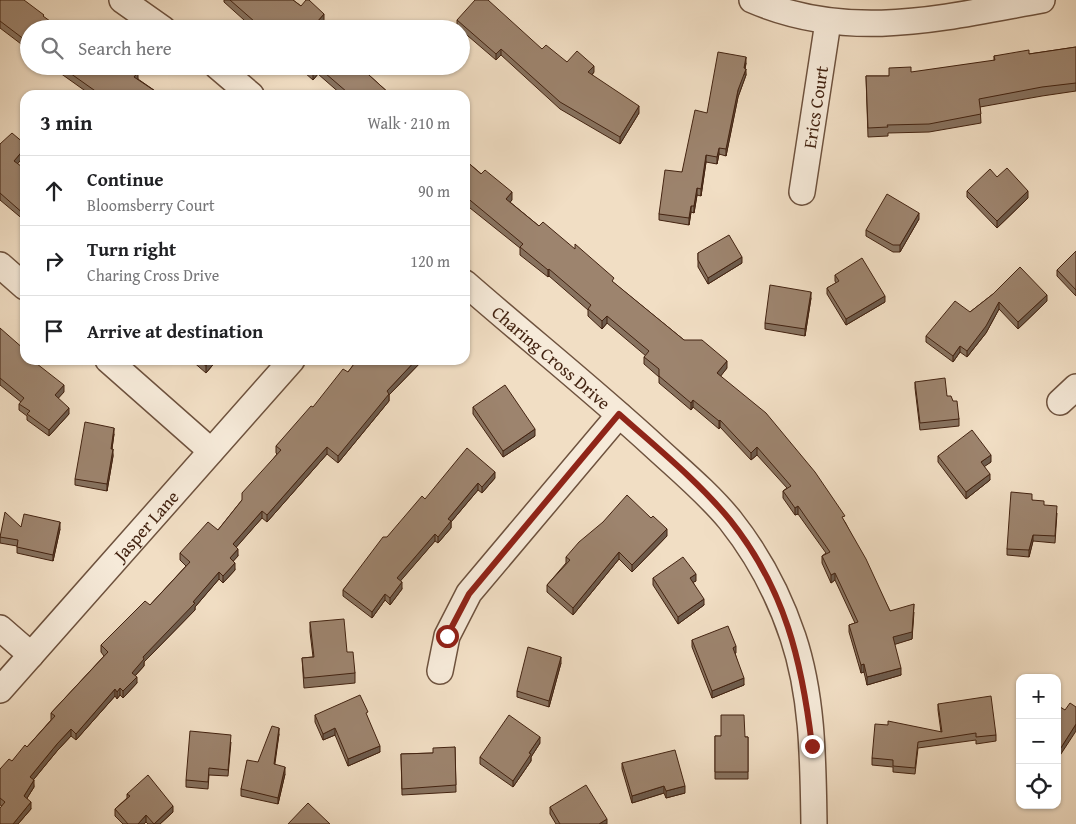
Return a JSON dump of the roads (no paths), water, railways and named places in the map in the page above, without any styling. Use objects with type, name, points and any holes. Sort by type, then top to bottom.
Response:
[{"type":"street","points":[[122,0],[150,20]]},
{"type":"street","points":[[752,0],[773,9],[828,22],[895,24],[1042,0]]},
{"type":"street","name":"Erics Court","points":[[802,192],[828,22]]},
{"type":"street","points":[[228,75],[245,90]]},
{"type":"street","points":[[0,265],[20,283]]},
{"type":"street","name":"Charing Cross Drive","points":[[470,287],[619,414],[697,485],[730,520],[754,553],[776,596],[793,637],[805,686],[812,746],[814,824]]},
{"type":"street","points":[[114,365],[211,451]]},
{"type":"street","name":"Jasper Lane","points":[[0,690],[288,365]]},
{"type":"street","points":[[440,671],[447,636],[469,594],[619,414]]},
{"type":"street","points":[[0,628],[30,655]]}]
